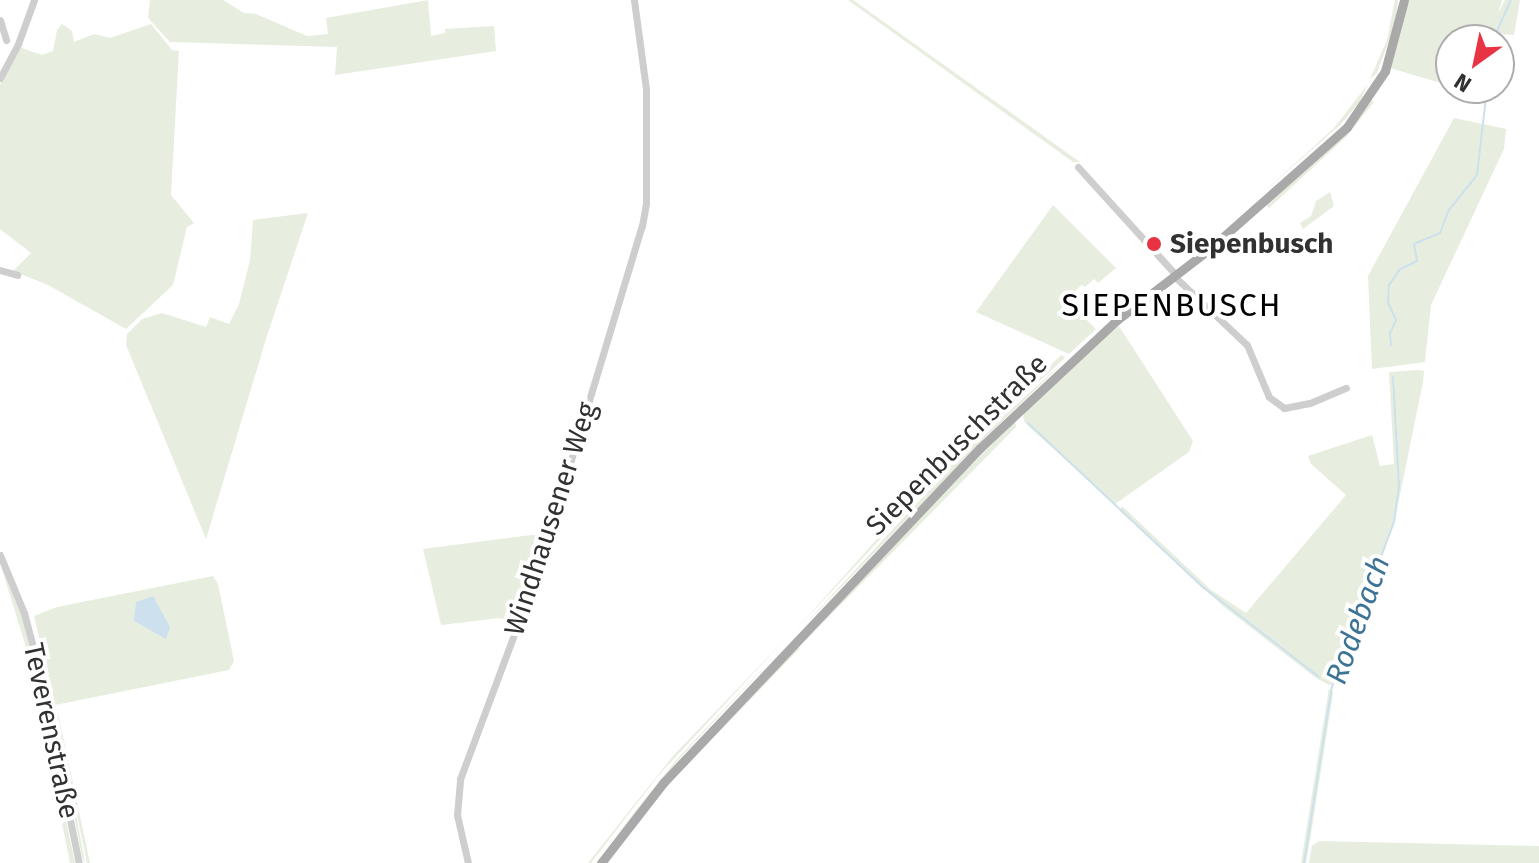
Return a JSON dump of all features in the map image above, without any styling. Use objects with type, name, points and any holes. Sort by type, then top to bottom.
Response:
[{"type":"main road","name":"Siepenbuschstraße","points":[[601,863],[663,783],[980,448],[1117,320],[1280,189],[1354,118],[1385,71],[1404,0]]},
{"type":"street","points":[[0,78],[18,44],[34,0]]},
{"type":"street","name":"Windhausener Weg","points":[[468,863],[457,815],[460,779],[528,598],[642,226],[647,173],[645,77],[634,0]]},
{"type":"street","points":[[0,20],[6,40]]},
{"type":"street","points":[[1078,167],[1175,276],[1243,341],[1269,397],[1284,408],[1346,388]]},
{"type":"street","points":[[0,270],[17,275]]},
{"type":"street","name":"Teverenstraße","points":[[0,555],[24,613],[41,677],[79,863]]},
{"type":"green space","points":[[150,0],[223,0],[244,13],[256,14],[307,36],[328,34],[326,18],[428,0],[431,36],[445,33],[445,29],[494,26],[496,51],[335,75],[337,47],[170,42],[148,18]]},
{"type":"green space","points":[[848,0],[853,0],[1080,162],[1073,162]]},
{"type":"green space","points":[[1395,0],[1398,0],[1397,11],[1385,62],[1390,38],[1377,73],[1370,79],[1387,40]]},
{"type":"green space","points":[[1409,0],[1502,0],[1498,13],[1505,0],[1520,0],[1515,29],[1515,24],[1435,24],[1435,81],[1390,68]]},
{"type":"green space","points":[[62,24],[72,31],[74,42],[94,34],[110,38],[151,24],[172,50],[179,51],[171,195],[194,223],[187,227],[173,285],[126,329],[48,285],[13,271],[31,253],[0,229],[0,85],[19,47],[42,55],[53,51],[57,30]]},
{"type":"green space","points":[[1368,84],[1359,103],[1340,125],[1259,196],[1334,128]]},
{"type":"green space","points":[[1371,101],[1374,102],[1347,136],[1269,208],[1265,203],[1280,193]]},
{"type":"green space","points":[[1454,118],[1506,129],[1504,149],[1431,305],[1425,362],[1372,369],[1368,276]]},
{"type":"green space","points":[[1330,192],[1334,206],[1303,229],[1300,223],[1311,216],[1316,201]]},
{"type":"green space","points":[[1053,205],[1116,268],[1098,283],[1094,279],[1065,299],[1096,329],[1069,354],[976,312]]},
{"type":"green space","points":[[308,213],[266,339],[206,539],[126,345],[127,334],[142,319],[162,313],[206,327],[210,317],[229,324],[239,304],[250,260],[253,220]]},
{"type":"green space","points":[[1117,323],[1193,441],[1189,452],[1115,504],[1025,423],[1023,417],[1025,411]]},
{"type":"green space","points":[[1061,355],[1064,359],[965,448],[792,634],[928,482]]},
{"type":"green space","points":[[1067,359],[984,439],[795,635],[968,448]]},
{"type":"green space","points":[[1424,371],[1423,382],[1394,524],[1336,684],[1329,685],[1316,678],[1223,606],[1120,511],[1122,506],[1211,590],[1246,613],[1346,495],[1311,464],[1308,456],[1372,435],[1380,466],[1394,464],[1389,372]]},
{"type":"green space","points":[[1015,421],[1016,427],[806,640],[907,529]]},
{"type":"green space","points":[[542,535],[544,543],[517,622],[499,618],[441,625],[423,549]]},
{"type":"green space","points":[[0,563],[21,612],[30,648],[75,863],[70,863],[29,657]]},
{"type":"green space","points":[[213,576],[218,584],[234,661],[229,670],[55,705],[34,616],[57,607]]},
{"type":"green space","points":[[786,638],[658,776],[588,863],[673,756]]},
{"type":"green space","points":[[787,643],[680,758],[594,863],[678,758]]},
{"type":"green space","points":[[801,647],[671,782],[604,863],[674,774],[794,649]]},
{"type":"green space","points":[[1329,688],[1333,693],[1312,828],[1306,863],[1301,863]]},
{"type":"green space","points":[[55,713],[77,819],[85,863],[82,857]]},
{"type":"green space","points":[[58,713],[90,863],[87,863]]},
{"type":"green space","points":[[1319,841],[1539,846],[1539,863],[1309,863],[1312,846]]},
{"type":"water","points":[[153,596],[170,627],[166,639],[134,621],[136,602]]},
{"type":"waterway","name":"Rodebach","points":[[1500,24],[1511,0]]},
{"type":"waterway","name":"Rodebach","points":[[1391,345],[1390,333],[1396,320],[1388,303],[1389,285],[1400,269],[1417,261],[1414,244],[1440,233],[1449,210],[1477,175],[1485,104]]},
{"type":"waterway","name":"Rodebach","points":[[1304,863],[1332,687],[1394,522],[1399,487],[1393,377]]},
{"type":"waterway","points":[[1028,423],[1204,588],[1319,677]]},
{"type":"place","name":"Siepenbusch","points":[[1154,244]]},
{"type":"district","name":"SIEPENBUSCH","points":[[1172,305]]}]
